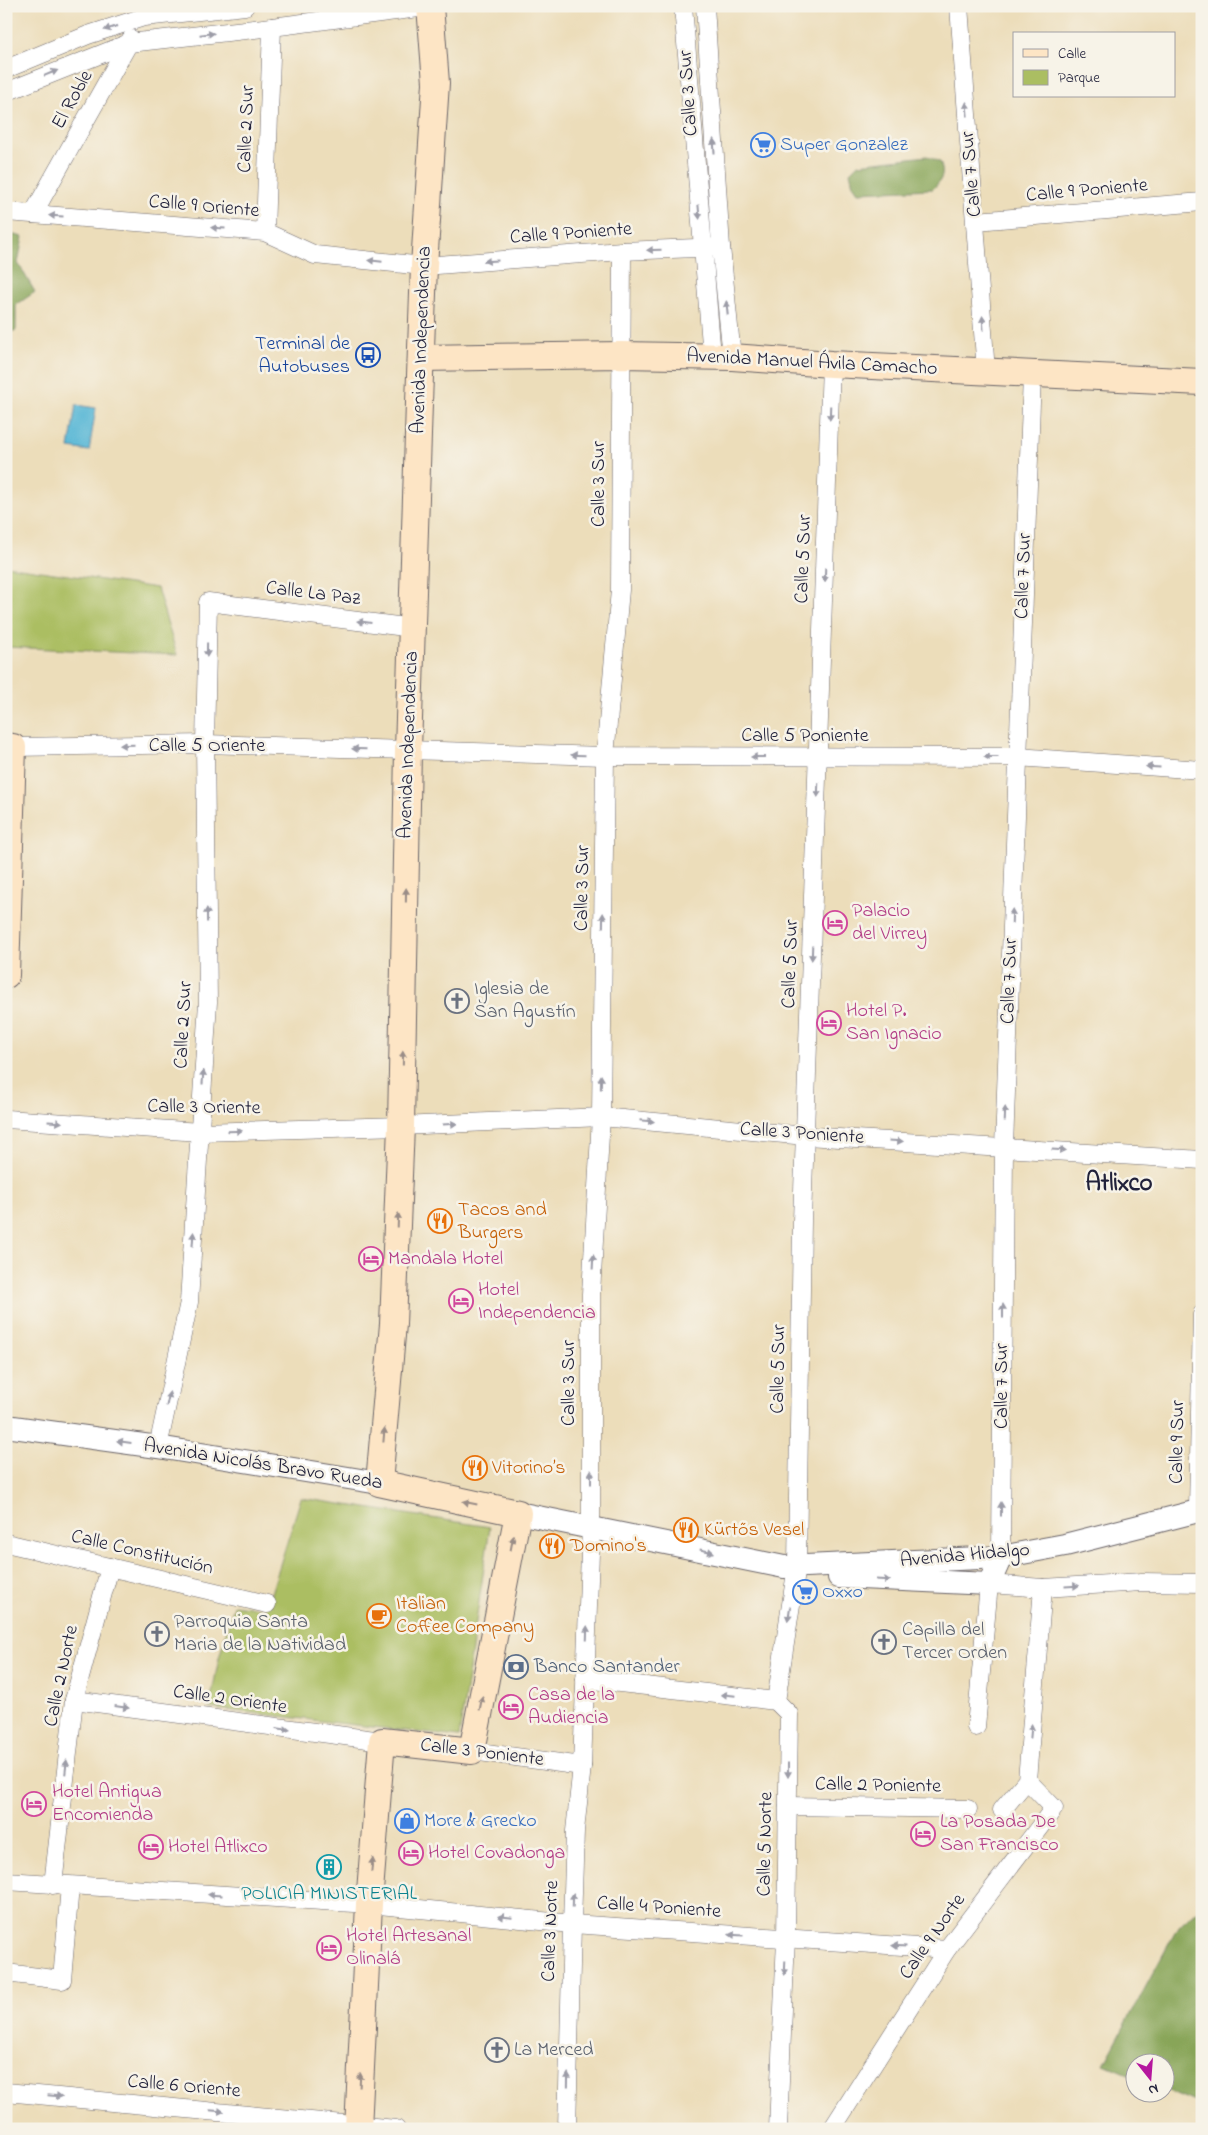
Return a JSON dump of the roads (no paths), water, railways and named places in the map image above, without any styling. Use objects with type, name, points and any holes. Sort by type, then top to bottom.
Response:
[{"type":"main road","name":"Avenida Independencia","points":[[379,1483],[393,1324],[402,1126],[408,750],[424,266],[436,84],[431,7]]},
{"type":"main road","name":"Avenida Manuel Ávila Camacho","points":[[421,358],[621,355],[722,356],[1032,375],[1202,382]]},
{"type":"main road","points":[[6,975],[10,747]]},
{"type":"main road","name":"Avenida Nicolás Bravo Rueda","points":[[379,1483],[518,1513]]},
{"type":"main road","points":[[472,1751],[518,1513]]},
{"type":"main road","points":[[358,2126],[369,1904],[382,1741]]},
{"type":"main road","name":"Calle 3 Poniente","points":[[382,1741],[472,1751]]},
{"type":"street","points":[[6,69],[147,12],[245,6]]},
{"type":"street","name":"Calle 3 Sur","points":[[683,6],[702,248],[722,356]]},
{"type":"street","name":"Calle 3 Sur","points":[[705,6],[721,247],[722,356]]},
{"type":"street","name":"Calle 7 Sur","points":[[959,6],[986,372]]},
{"type":"street","points":[[6,92],[129,43],[431,7]]},
{"type":"street","name":"El Roble","points":[[32,214],[147,12]]},
{"type":"street","name":"Calle 2 Sur","points":[[265,232],[272,27]]},
{"type":"street","name":"Calle 9 Poniente","points":[[976,222],[1202,202]]},
{"type":"street","name":"Calle 9 Oriente","points":[[6,212],[265,232],[315,254],[424,266]]},
{"type":"street","name":"Calle 9 Poniente","points":[[424,266],[622,251],[721,247]]},
{"type":"street","name":"Calle 3 Sur","points":[[591,1526],[591,1294],[601,1117],[606,756],[620,590],[622,251]]},
{"type":"street","name":"Calle 5 Sur","points":[[792,1569],[802,1221],[820,757],[831,364]]},
{"type":"street","name":"Calle 7 Sur","points":[[989,1584],[1000,1557],[1004,1147],[1032,375]]},
{"type":"street","name":"Calle 2 Sur","points":[[158,1447],[189,1302],[208,1002],[205,744],[208,602]]},
{"type":"street","name":"Calle La Paz","points":[[208,602],[413,628]]},
{"type":"street","name":"Calle 5 Oriente","points":[[10,747],[205,744],[408,750]]},
{"type":"street","name":"Calle 5 Poniente","points":[[408,750],[606,756],[1017,758],[1202,770]]},
{"type":"street","name":"Calle 3 Poniente","points":[[402,1126],[601,1117],[806,1136],[1202,1160]]},
{"type":"street","name":"Calle 3 Oriente","points":[[6,1119],[200,1132],[402,1126]]},
{"type":"street","name":"Calle 9 Sur","points":[[1200,1500],[1202,1314]]},
{"type":"street","name":"Avenida Nicolás Bravo Rueda","points":[[6,1426],[158,1447],[379,1483]]},
{"type":"street","name":"Avenida Hidalgo","points":[[792,1569],[1000,1557],[1117,1533],[1200,1500]]},
{"type":"street","name":"Avenida Hidalgo","points":[[518,1513],[591,1526],[792,1569],[989,1584]]},
{"type":"street","name":"Calle 3 Norte","points":[[567,2129],[575,1831],[582,1766],[591,1526]]},
{"type":"street","name":"Calle Constitución","points":[[6,1543],[267,1604]]},
{"type":"street","name":"Calle 2 Norte","points":[[6,1973],[62,1980],[61,1886],[74,1700],[110,1567]]},
{"type":"street","points":[[585,1680],[776,1701],[792,1569]]},
{"type":"street","points":[[976,1727],[989,1584],[1043,1588],[1142,1582],[1202,1583]]},
{"type":"street","points":[[1002,1810],[1027,1780],[1043,1588]]},
{"type":"street","name":"Calle 2 Oriente","points":[[74,1700],[382,1741]]},
{"type":"street","name":"Calle 5 Norte","points":[[776,1701],[789,1714],[786,1938],[778,2129]]},
{"type":"street","name":"Calle 3 Poniente","points":[[472,1751],[582,1766]]},
{"type":"street","name":"Calle 9 Norte","points":[[832,2129],[947,1949],[1054,1808],[1027,1780]]},
{"type":"street","name":"Calle 2 Poniente","points":[[788,1806],[968,1809]]},
{"type":"street","name":"Calle 4 Poniente","points":[[6,1880],[61,1886],[369,1904],[572,1924],[947,1949]]},
{"type":"street","name":"Calle 6 Oriente","points":[[6,2092],[396,2129]]},
{"type":"water","points":[[76,405],[96,408],[89,451],[69,448]]},
{"type":"place","name":"Super Gonzalez","points":[[763,145]]},
{"type":"place","name":"Terminal de Autobuses","points":[[368,355]]},
{"type":"place","name":"Palacio del Virrey","points":[[835,923]]},
{"type":"place","name":"Iglesia de San Agustín","points":[[457,1001]]},
{"type":"place","name":"Hotel P. San Ignacio","points":[[829,1023]]},
{"type":"place","name":"Tacos and Burgers","points":[[440,1221]]},
{"type":"place","name":"Mandala Hotel","points":[[371,1259]]},
{"type":"place","name":"Hotel Independencia","points":[[461,1301]]},
{"type":"place","name":"Vitorino’s","points":[[475,1468]]},
{"type":"place","name":"Kürtős Vesel","points":[[686,1530]]},
{"type":"place","name":"Domino's","points":[[552,1546]]},
{"type":"place","name":"Oxxo","points":[[805,1592]]},
{"type":"place","name":"Italian Coffee Company","points":[[379,1616]]},
{"type":"place","name":"Parroquia Santa Maria de la Natividad","points":[[157,1634]]},
{"type":"place","name":"Capilla del Tercer Orden","points":[[884,1642]]},
{"type":"place","name":"Banco Santander","points":[[516,1667]]},
{"type":"place","name":"Casa de la Audiencia","points":[[511,1707]]},
{"type":"place","name":"Hotel Antigua Encomienda","points":[[34,1804]]},
{"type":"place","name":"More & Grecko","points":[[407,1821]]},
{"type":"place","name":"La Posada De San Francisco","points":[[923,1834]]},
{"type":"place","name":"Hotel Atlixco","points":[[151,1847]]},
{"type":"place","name":"Hotel Covadonga","points":[[411,1853]]},
{"type":"place","name":"POLICIA MINISTERIAL","points":[[329,1867]]},
{"type":"place","name":"Hotel Artesanal Olinalá","points":[[329,1948]]},
{"type":"place","name":"La Merced","points":[[497,2050]]},
{"type":"district","name":"Atlixco","points":[[1119,1184]]}]
